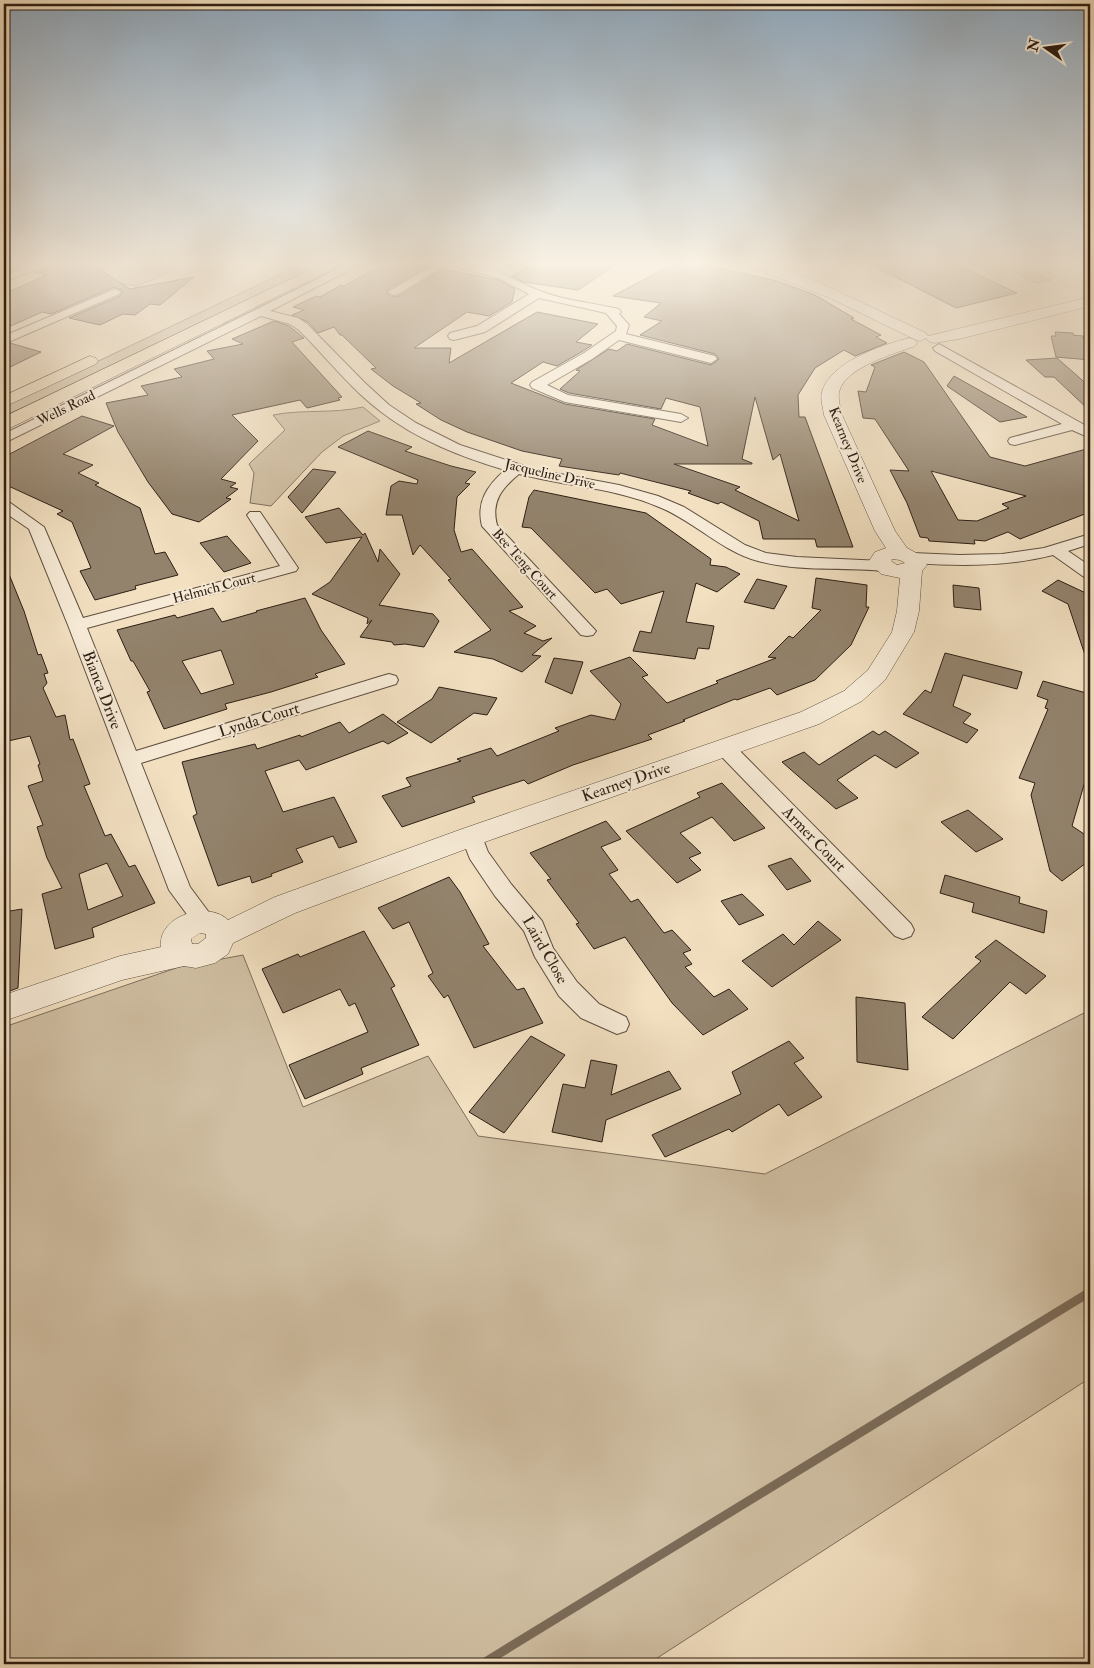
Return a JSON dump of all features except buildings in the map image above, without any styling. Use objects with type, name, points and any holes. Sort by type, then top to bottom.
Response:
[{"type":"main road","name":"Wells Road","points":[[4,424],[172,342]]},
{"type":"main road","name":"Wells Road","points":[[4,402],[103,355]]},
{"type":"street","name":"Wells Road","points":[[4,439],[199,342]]},
{"type":"street","name":"Jacqueline Drive","points":[[317,342],[363,391],[420,431],[451,445],[516,469],[615,488],[656,500],[688,514],[736,547],[768,558],[806,563],[899,566],[956,561],[1014,559],[1057,551],[1090,539]]},
{"type":"street","points":[[610,342],[595,352],[531,383],[565,398],[683,418]]},
{"type":"street","points":[[642,342],[713,359]]},
{"type":"street","name":"Kearney Drive","points":[[4,1008],[120,968],[197,933],[286,905],[472,836],[810,718],[852,696],[877,675],[903,632],[908,611],[899,566],[833,415],[830,395],[832,386],[854,365],[882,353],[929,342]]},
{"type":"street","points":[[925,343],[961,361],[1090,434]]},
{"type":"street","points":[[1015,442],[1074,425]]},
{"type":"street","name":"Bee Teng Court","points":[[516,469],[494,489],[487,501],[486,515],[490,526],[587,631]]},
{"type":"street","name":"Bianca Drive","points":[[4,505],[36,527],[77,625],[197,933]]},
{"type":"street","name":"Helmich Court","points":[[77,625],[290,568],[255,515]]},
{"type":"street","points":[[1057,551],[1090,573]]},
{"type":"street","name":"Lynda Court","points":[[128,760],[389,680]]},
{"type":"street","name":"Armer Court","points":[[725,748],[903,930]]},
{"type":"street","name":"Laird Close","points":[[472,836],[478,854],[503,890],[534,927],[543,951],[568,989],[590,1011],[617,1024]]},
{"type":"shaded area","points":[[139,342],[166,342],[4,416],[4,406]]},
{"type":"shaded area","points":[[363,407],[380,421],[343,436],[322,452],[271,506],[250,503],[254,473],[249,464],[285,430],[273,415]]},
{"type":"shaded area","points":[[243,955],[303,1107],[428,1056],[478,1136],[765,1174],[1090,1010],[1090,1378],[648,1664],[4,1664],[4,1027],[179,967]]},
{"type":"waterway","points":[[482,1664],[1090,1292]]}]
